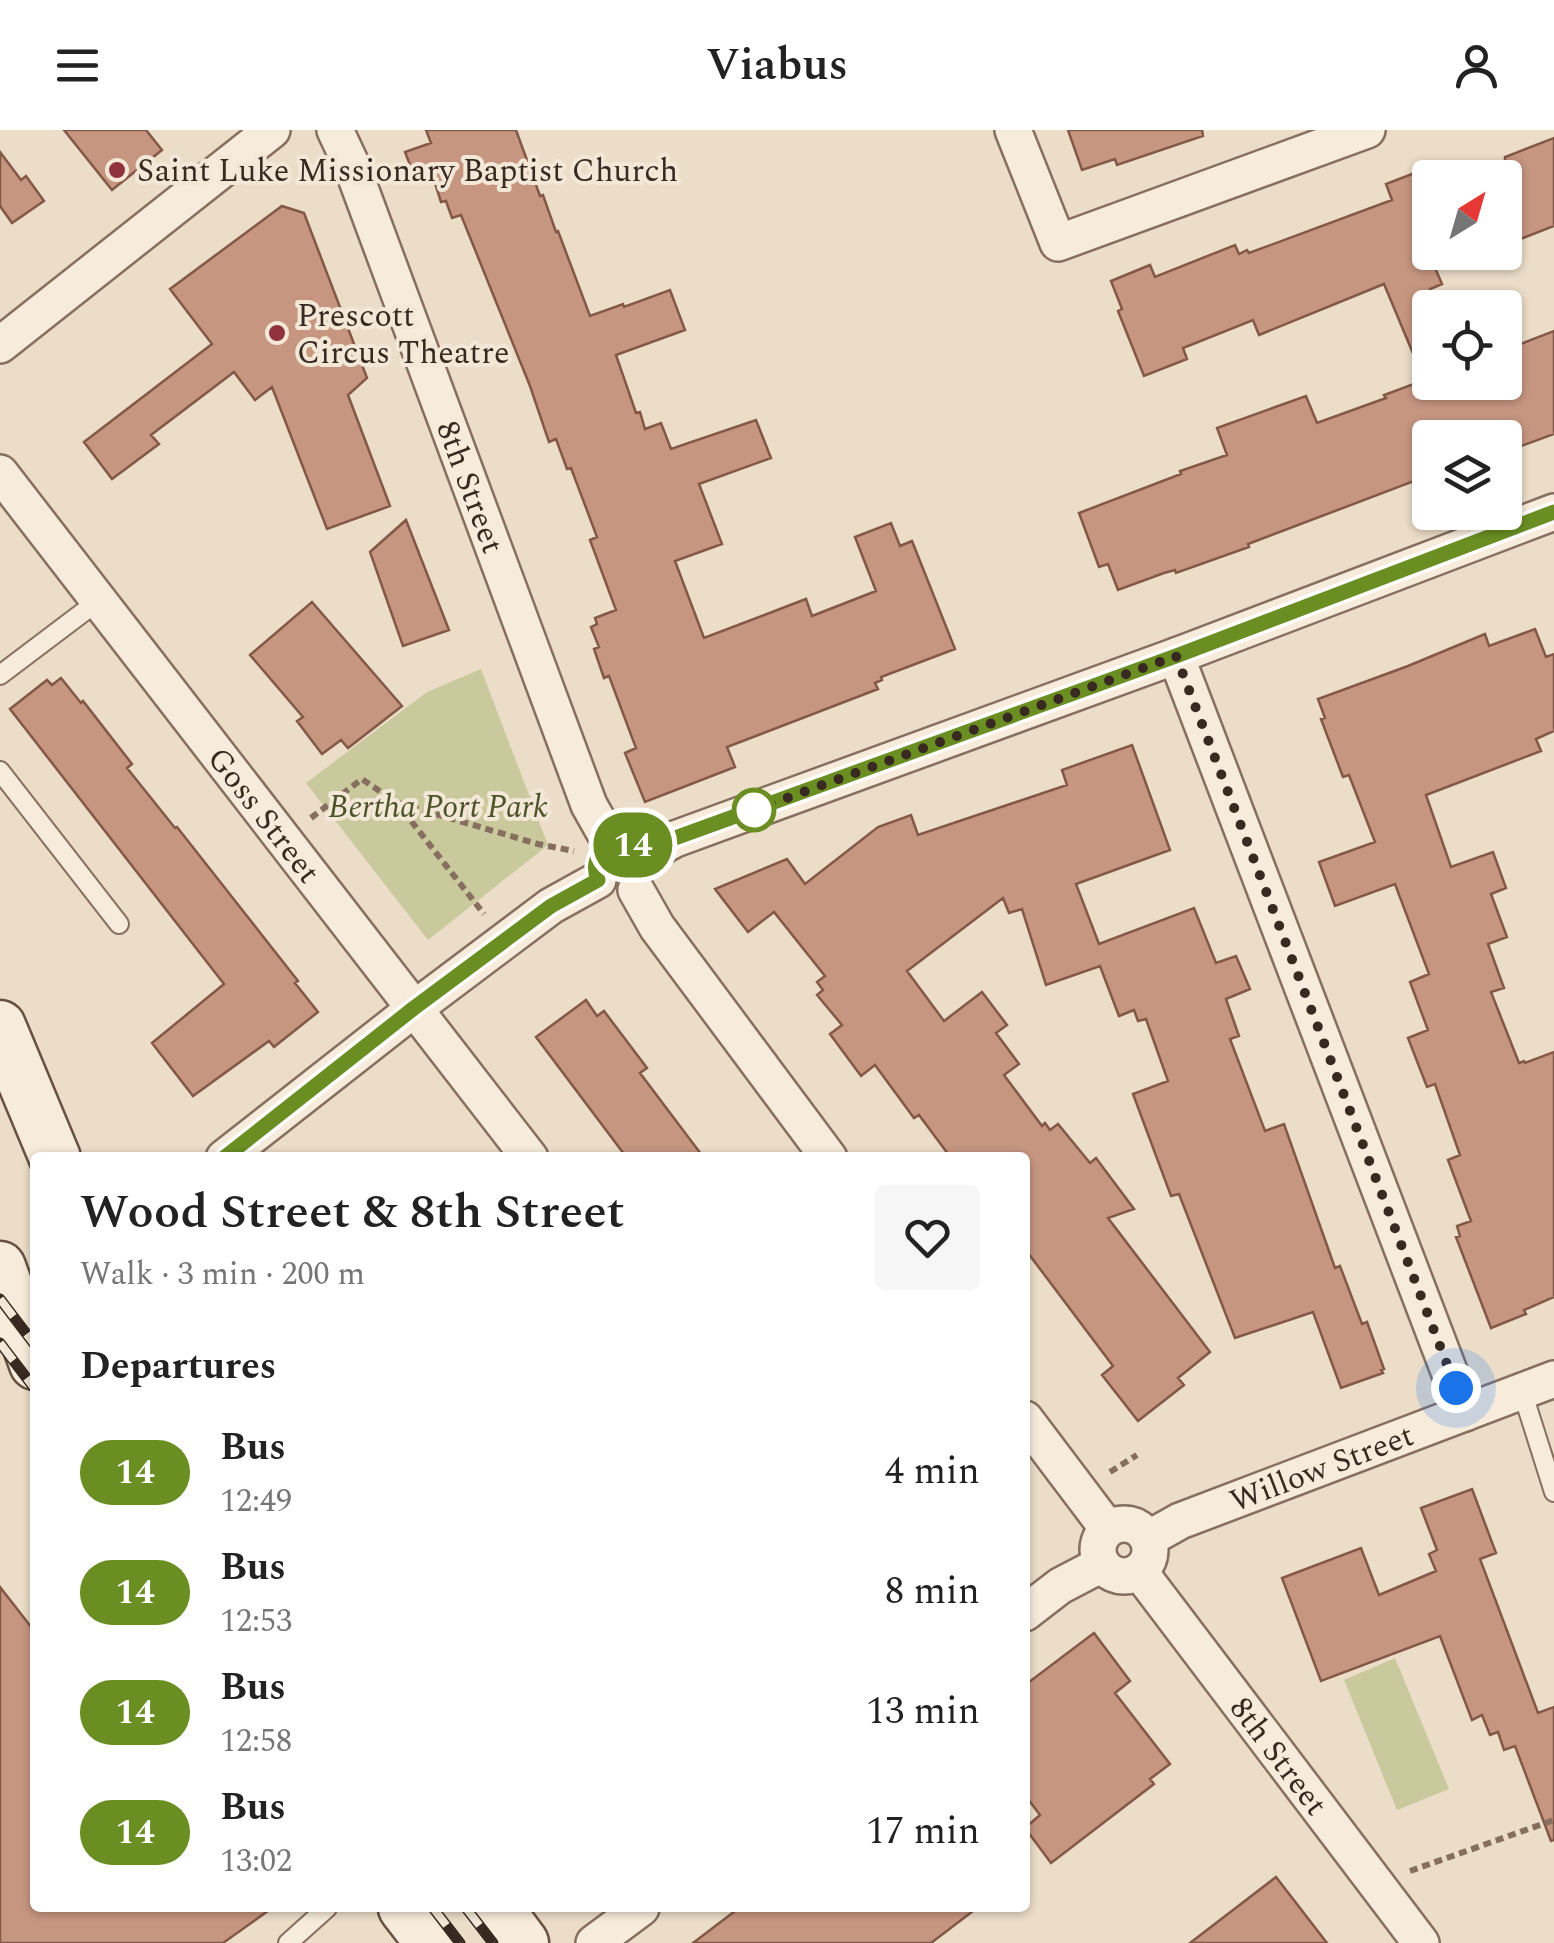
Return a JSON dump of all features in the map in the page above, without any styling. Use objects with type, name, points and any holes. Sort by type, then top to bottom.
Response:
[{"type":"main road","points":[[0,1026],[53,1152]]},
{"type":"main road","points":[[0,1267],[30,1351]]},
{"type":"main road","points":[[407,1912],[431,1943]]},
{"type":"main road","points":[[500,1912],[523,1943]]},
{"type":"street","points":[[0,345],[272,130]]},
{"type":"street","name":"8th Street","points":[[335,130],[352,164],[589,805],[617,865],[657,927],[826,1152]]},
{"type":"street","points":[[1013,130],[1058,243],[1367,130]]},
{"type":"street","name":"Goss Street","points":[[0,474],[525,1152]]},
{"type":"street","points":[[232,1152],[505,940],[617,865],[675,838],[1176,656],[1554,512]]},
{"type":"street","points":[[1176,656],[1465,1413]]},
{"type":"street","name":"Willow Street","points":[[1143,1555],[1180,1521],[1538,1385]]},
{"type":"street","points":[[1030,1427],[1105,1546],[1118,1575],[1130,1575],[1143,1555],[1140,1529],[1118,1524],[1105,1546],[1030,1608]]},
{"type":"street","name":"8th Street","points":[[1143,1555],[1421,1943]]},
{"type":"street","points":[[594,1943],[635,1912]]},
{"type":"lane","points":[[0,675],[98,601]]},
{"type":"lane","points":[[0,771],[119,924]]},
{"type":"lane","points":[[1538,1385],[1554,1492]]},
{"type":"lane","points":[[288,1943],[322,1912]]},
{"type":"path","points":[[282,840],[362,779],[397,803],[505,940]]},
{"type":"path","points":[[397,803],[617,865]]},
{"type":"path","points":[[1376,1884],[1554,1820]]},
{"type":"green space","name":"Bertha Port Park","points":[[481,669],[548,845],[428,940],[306,783],[427,692]]},
{"type":"green space","points":[[1395,1658],[1449,1789],[1397,1810],[1344,1680]]},
{"type":"building","name":"Saint Luke Missionary Baptist Church","points":[[64,130],[146,130],[162,150],[112,190]]},
{"type":"building","points":[[426,130],[516,130],[590,316],[670,290],[685,330],[616,355],[645,429],[661,423],[671,449],[756,420],[771,458],[699,484],[722,544],[675,561],[704,638],[806,599],[812,616],[876,591],[855,537],[891,523],[900,546],[912,541],[955,649],[881,677],[875,683],[878,689],[727,747],[735,767],[645,802],[625,753],[636,748],[609,676],[604,678],[594,649],[599,647],[591,627],[597,624],[595,618],[616,610],[590,540],[597,537],[571,468],[567,469],[556,439],[549,442],[461,215],[452,218],[446,201],[441,202],[433,177],[417,183],[405,152],[431,143]]},
{"type":"building","points":[[1068,130],[1202,130],[1203,136],[1117,165],[1115,159],[1082,170]]},
{"type":"building","points":[[1554,138],[1554,226],[1522,238],[1522,160],[1505,157]]},
{"type":"building","points":[[0,152],[21,180],[26,176],[44,201],[12,223],[0,206]]},
{"type":"building","points":[[1412,174],[1412,270],[1436,270],[1442,284],[1430,290],[1412,290],[1412,351],[1384,284],[1259,335],[1253,320],[1183,348],[1187,359],[1144,376],[1118,311],[1122,309],[1111,281],[1150,265],[1155,277],[1235,245],[1239,254],[1247,250],[1249,253],[1392,200],[1386,184]]},
{"type":"building","name":"Prescott Circus Theatre","points":[[282,206],[304,213],[367,378],[348,395],[390,506],[327,529],[272,387],[255,400],[234,372],[151,435],[159,444],[112,479],[84,442],[212,344],[170,289]]},
{"type":"building","points":[[1554,331],[1554,434],[1522,446],[1522,420],[1412,420],[1412,482],[1248,544],[1249,547],[1118,590],[1108,564],[1099,567],[1079,513],[1227,455],[1217,428],[1306,396],[1317,423],[1386,398],[1384,395],[1412,385],[1412,400],[1522,400],[1522,343]]},
{"type":"building","points":[[406,520],[449,630],[403,646],[370,552]]},
{"type":"building","points":[[312,602],[402,706],[348,748],[341,740],[322,754],[297,721],[303,717],[250,655]]},
{"type":"building","points":[[1535,629],[1546,657],[1554,654],[1554,731],[1536,739],[1541,751],[1426,795],[1451,867],[1493,852],[1506,888],[1491,894],[1507,937],[1488,944],[1504,988],[1491,992],[1519,1063],[1554,1052],[1554,1297],[1491,1328],[1456,1237],[1460,1236],[1457,1226],[1471,1221],[1448,1160],[1460,1155],[1435,1084],[1427,1087],[1408,1038],[1428,1030],[1410,982],[1429,974],[1395,884],[1335,906],[1319,862],[1375,842],[1349,775],[1343,777],[1321,719],[1325,718],[1318,699],[1485,634],[1489,646]]},
{"type":"building","points":[[61,678],[132,764],[127,768],[298,981],[295,983],[318,1012],[274,1047],[269,1041],[193,1096],[152,1043],[224,984],[10,709],[47,680],[52,685]]},
{"type":"building","points":[[1132,745],[1170,850],[1076,884],[1099,944],[1194,908],[1216,963],[1236,956],[1250,989],[1226,999],[1239,1036],[1230,1039],[1265,1131],[1284,1124],[1335,1268],[1340,1266],[1362,1324],[1367,1322],[1383,1373],[1341,1388],[1313,1312],[1235,1338],[1179,1194],[1171,1196],[1133,1094],[1168,1081],[1146,1019],[1138,1021],[1134,1010],[1119,1016],[1100,966],[1046,985],[1022,909],[1009,913],[1003,898],[907,971],[944,1021],[982,992],[1007,1025],[996,1033],[1019,1064],[1004,1075],[1042,1126],[1045,1123],[1050,1130],[1058,1124],[1090,1163],[1096,1158],[1134,1209],[1108,1218],[1210,1352],[1178,1378],[1184,1385],[1138,1421],[1102,1375],[1113,1366],[1030,1256],[1030,1152],[947,1152],[919,1115],[914,1118],[875,1065],[861,1076],[830,1034],[842,1025],[817,995],[823,990],[817,982],[825,976],[774,912],[748,932],[715,889],[787,859],[805,884],[878,827],[911,815],[918,835],[1067,785],[1062,770]]},
{"type":"building","points":[[586,1000],[597,1016],[604,1011],[647,1068],[640,1073],[699,1152],[622,1152],[536,1037]]},
{"type":"building","points":[[1472,1489],[1496,1553],[1480,1559],[1538,1713],[1554,1707],[1551,1841],[1515,1746],[1504,1750],[1498,1732],[1490,1735],[1482,1715],[1472,1720],[1440,1636],[1321,1681],[1282,1578],[1361,1548],[1379,1595],[1436,1571],[1429,1554],[1437,1550],[1421,1508]]},
{"type":"building","points":[[0,1587],[30,1626],[30,1912],[266,1912],[223,1943],[0,1943]]},
{"type":"building","points":[[1094,1633],[1130,1681],[1115,1693],[1170,1764],[1150,1779],[1154,1784],[1051,1863],[1030,1835],[1030,1824],[1040,1815],[1030,1802],[1030,1681]]},
{"type":"building","points":[[1276,1877],[1327,1943],[1190,1943]]},
{"type":"building","points":[[734,1912],[972,1912],[931,1943],[693,1943]]},
{"type":"railway","points":[[0,1299],[30,1338]]},
{"type":"railway","points":[[0,1343],[30,1382]]},
{"type":"railway","points":[[436,1912],[460,1943]]},
{"type":"railway","points":[[469,1912],[493,1943]]},
{"type":"bus line","name":"14","points":[[232,1152],[551,906],[598,880],[598,855],[611,844],[630,844],[644,856],[675,838],[1176,656],[1554,512]]},
{"type":"place","name":"Saint Luke Missionary Baptist Church","points":[[117,170]]},
{"type":"place","name":"Prescott Circus Theatre","points":[[277,333]]},
{"type":"route","points":[[754,810],[1176,656],[1456,1388]]}]
